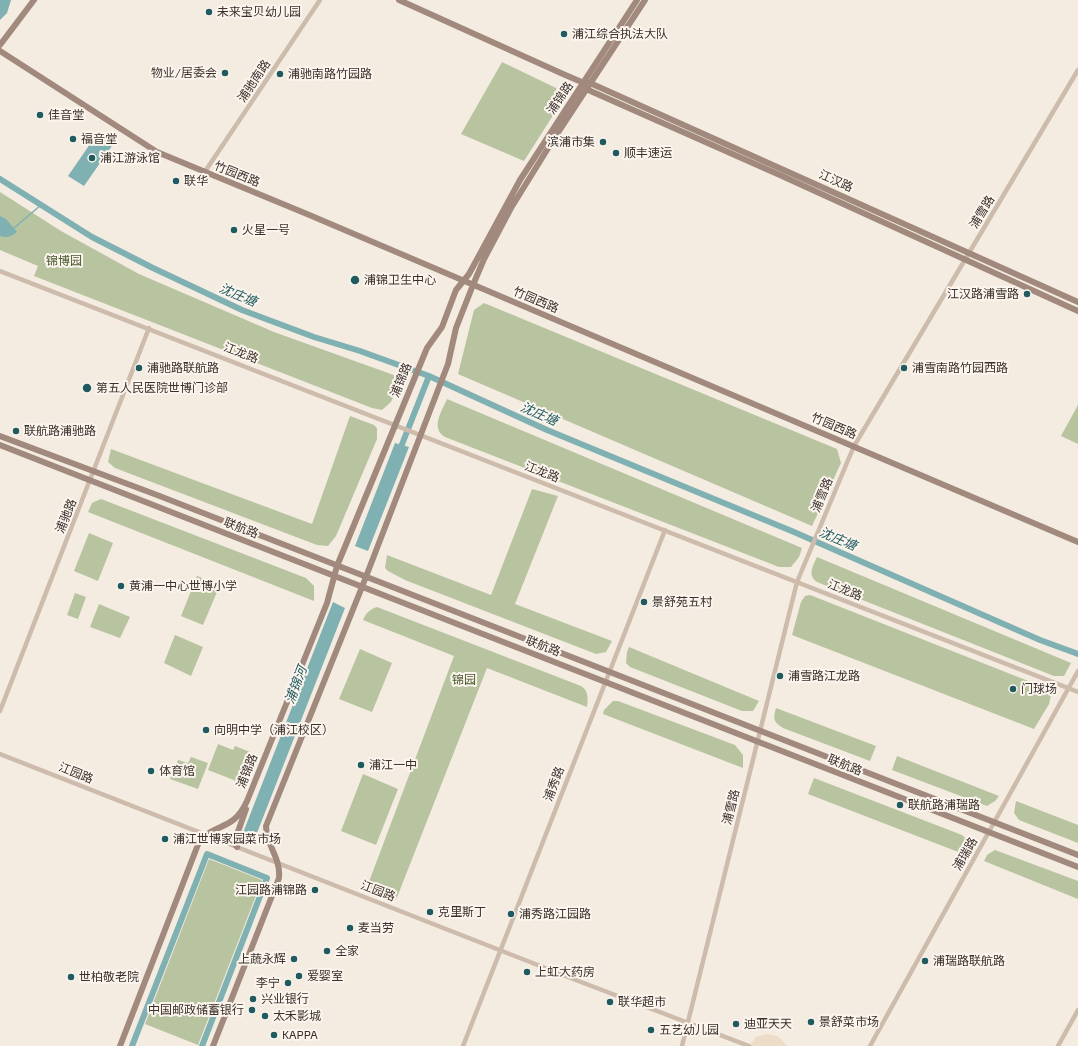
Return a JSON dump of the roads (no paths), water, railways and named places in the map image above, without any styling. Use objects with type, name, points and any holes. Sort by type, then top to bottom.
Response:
[{"type":"street","points":[[0,45],[34,0]]},
{"type":"street","name":"浦驰南路","points":[[204,173],[320,0]]},
{"type":"street","points":[[399,0],[1078,311]]},
{"type":"street","name":"浦锦路","points":[[420,434],[445,370],[454,334],[484,259],[511,208],[637,0]]},
{"type":"street","name":"浦锦路","points":[[236,847],[234,844],[247,802],[337,577],[337,566],[394,423],[427,348],[442,327],[456,290],[469,274],[520,180],[645,0]]},
{"type":"street","name":"竹园西路","points":[[0,51],[145,144],[204,173],[464,280],[1078,542]]},
{"type":"street","name":"浦雪路","points":[[682,1046],[797,582],[854,446],[1078,70]]},
{"type":"street","name":"江汉路","points":[[586,85],[1078,302]]},
{"type":"street","name":"江龙路","points":[[0,271],[394,423],[478,458],[1078,692]]},
{"type":"street","name":"浦驰路","points":[[0,711],[149,328]]},
{"type":"street","points":[[213,1046],[279,878],[279,863],[267,840],[266,826],[362,576],[420,434]]},
{"type":"street","name":"联航路","points":[[0,436],[94,471],[1078,855]]},
{"type":"street","name":"联航路","points":[[0,445],[1078,867]]},
{"type":"street","name":"浦秀路","points":[[463,1046],[665,530]]},
{"type":"street","name":"浦瑞路","points":[[870,1046],[1078,671]]},
{"type":"street","name":"江园路","points":[[0,754],[749,1046]]},
{"type":"street","name":"浦锦路","points":[[206,835],[236,820],[247,802]]},
{"type":"street","points":[[120,1046],[199,842],[206,835]]},
{"type":"street","points":[[1058,1046],[1078,1010]]},
{"type":"water","points":[[0,0],[11,0],[7,13],[0,20]]},
{"type":"water","name":"浦江游泳馆","points":[[99,131],[116,140],[84,186],[68,176]]},
{"type":"water","points":[[0,216],[6,219],[17,232],[9,237],[0,236]]},
{"type":"water","points":[[395,443],[409,447],[368,551],[355,546]]},
{"type":"water","points":[[333,602],[345,608],[253,843],[241,838]]},
{"type":"waterway","name":"沈庄塘","points":[[0,179],[92,237],[242,310],[314,337],[360,351],[429,376],[547,430],[794,532],[1040,640],[1078,654]]},
{"type":"waterway","points":[[14,228],[41,205]]},
{"type":"waterway","name":"浦锦河","points":[[399,452],[429,376]]},
{"type":"waterway","points":[[132,1046],[207,854],[267,878],[202,1046]]},
{"type":"place","name":"未来宝贝幼儿园","points":[[209,12]]},
{"type":"place","name":"浦江综合执法大队","points":[[564,34]]},
{"type":"place","name":"物业/居委会","points":[[225,73]]},
{"type":"place","name":"浦驰南路竹园路","points":[[280,74]]},
{"type":"place","name":"佳音堂","points":[[40,115]]},
{"type":"place","name":"福音堂","points":[[73,139]]},
{"type":"place","name":"滨浦市集","points":[[603,142]]},
{"type":"place","name":"顺丰速运","points":[[616,153]]},
{"type":"place","name":"浦江游泳馆","points":[[92,158]]},
{"type":"place","name":"联华","points":[[176,181]]},
{"type":"place","name":"火星一号","points":[[234,230]]},
{"type":"place","name":"浦锦卫生中心","points":[[355,280]]},
{"type":"place","name":"江汉路浦雪路","points":[[1027,294]]},
{"type":"place","name":"浦驰路联航路","points":[[139,368]]},
{"type":"place","name":"浦雪南路竹园西路","points":[[904,368]]},
{"type":"place","name":"第五人民医院世博门诊部","points":[[87,388]]},
{"type":"place","name":"联航路浦驰路","points":[[16,431]]},
{"type":"place","name":"黄浦一中心世博小学","points":[[121,586]]},
{"type":"place","name":"景舒苑五村","points":[[644,602]]},
{"type":"place","name":"浦雪路江龙路","points":[[780,676]]},
{"type":"place","name":"门球场","points":[[1013,689]]},
{"type":"place","name":"向明中学（浦江校区）","points":[[206,730]]},
{"type":"place","name":"浦江一中","points":[[361,765]]},
{"type":"place","name":"体育馆","points":[[151,771]]},
{"type":"place","name":"联航路浦瑞路","points":[[900,805]]},
{"type":"place","name":"浦江世博家园菜市场","points":[[165,839]]},
{"type":"place","name":"江园路浦锦路","points":[[315,890]]},
{"type":"place","name":"克里斯丁","points":[[430,912]]},
{"type":"place","name":"浦秀路江园路","points":[[511,914]]},
{"type":"place","name":"麦当劳","points":[[350,928]]},
{"type":"place","name":"全家","points":[[327,951]]},
{"type":"place","name":"上蔬永辉","points":[[294,959]]},
{"type":"place","name":"浦瑞路联航路","points":[[925,961]]},
{"type":"place","name":"上虹大药房","points":[[527,972]]},
{"type":"place","name":"爱婴室","points":[[299,976]]},
{"type":"place","name":"世柏敬老院","points":[[71,977]]},
{"type":"place","name":"李宁","points":[[288,983]]},
{"type":"place","name":"兴业银行","points":[[253,999]]},
{"type":"place","name":"联华超市","points":[[610,1002]]},
{"type":"place","name":"中国邮政储蓄银行","points":[[252,1010]]},
{"type":"place","name":"太禾影城","points":[[265,1016]]},
{"type":"place","name":"景舒菜市场","points":[[811,1022]]},
{"type":"place","name":"迪亚天天","points":[[736,1024]]},
{"type":"place","name":"五艺幼儿园","points":[[651,1030]]},
{"type":"place","name":"KAPPA","points":[[274,1035]]},
{"type":"park label","name":"锦博园","points":[[64,261]]},
{"type":"park label","name":"锦园","points":[[464,680]]}]
